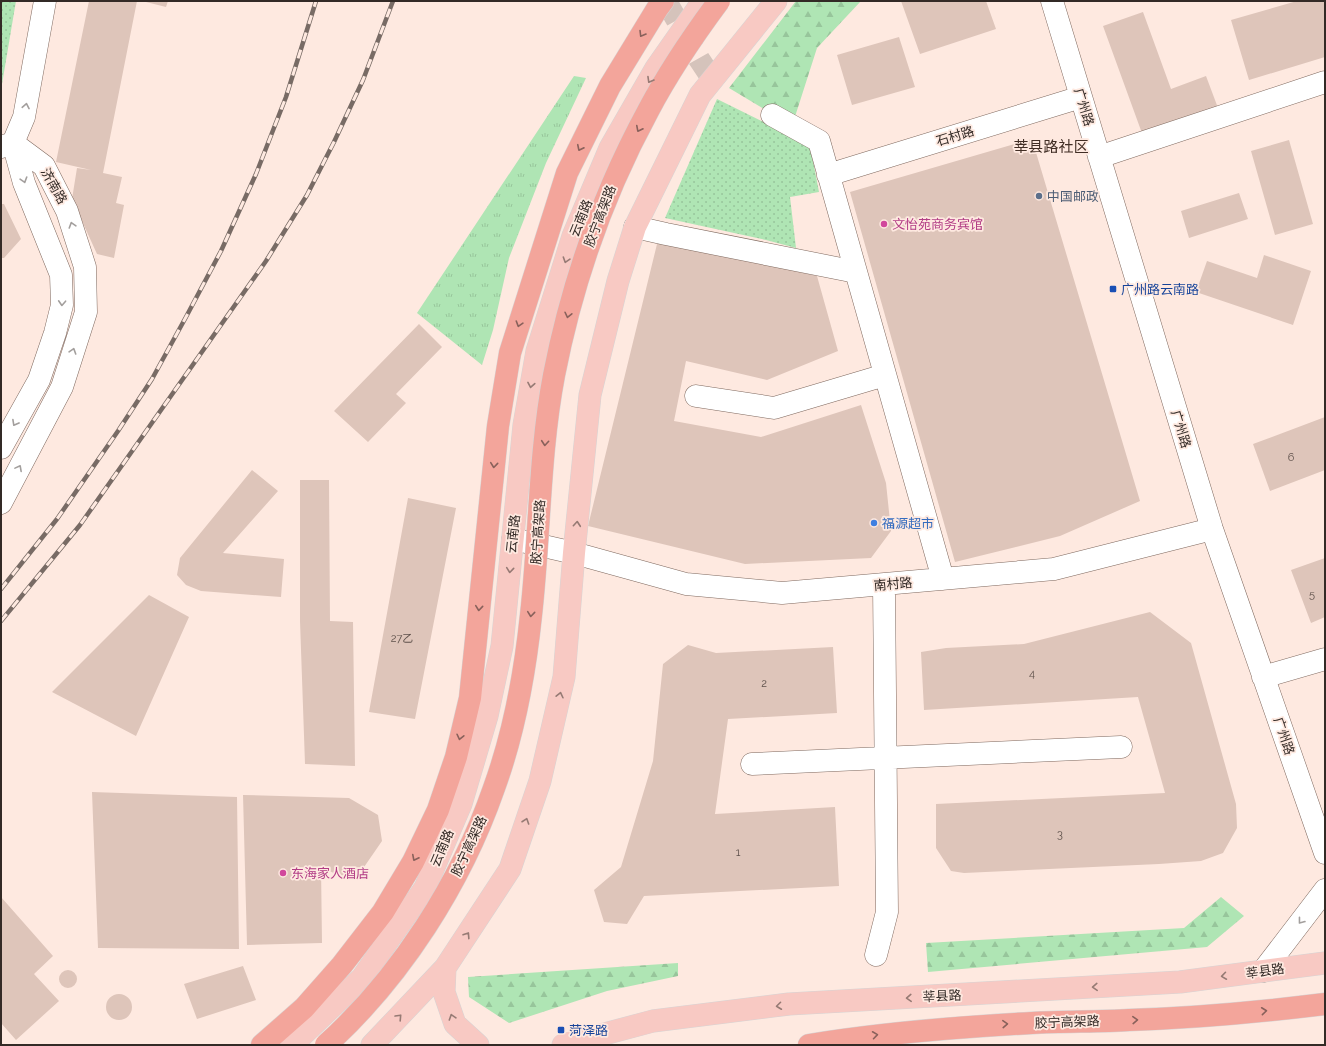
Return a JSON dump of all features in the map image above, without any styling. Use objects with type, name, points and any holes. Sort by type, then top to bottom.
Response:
[{"type":"highway","points":[[262,1045],[304,1008],[342,965],[383,912],[413,862],[438,810],[456,757],[470,698],[498,426],[510,353],[567,173],[610,86],[663,1]]},
{"type":"highway","name":"胶宁高架路","points":[[326,1045],[343,1030],[376,995],[403,960],[429,921],[454,879],[494,789],[516,710],[524,667],[531,616],[547,424],[554,375],[572,298],[588,245],[628,149],[672,69],[719,1]]},
{"type":"highway","name":"胶宁高架路","points":[[809,1045],[890,1033],[927,1030],[1034,1023],[1190,1017],[1325,1004]]},
{"type":"main road","name":"云南路","points":[[292,1045],[362,978],[425,888],[461,804],[487,716],[502,646],[524,425],[537,351],[573,236],[610,148],[656,68],[703,1]]},
{"type":"main road","points":[[372,1045],[445,968],[510,870],[540,782],[564,677],[574,553],[590,395],[618,281],[635,226],[700,95],[776,1]]},
{"type":"main road","name":"莘县路","points":[[563,1045],[653,1021],[789,1004],[1180,982],[1325,963]]},
{"type":"main road","points":[[445,968],[444,992],[454,1024],[478,1045]]},
{"type":"street","points":[[7,145],[24,117],[45,1]]},
{"type":"street","name":"广州路","points":[[1052,1],[1212,529],[1325,853]]},
{"type":"street","points":[[1099,157],[1325,82]]},
{"type":"street","name":"石村路","points":[[828,175],[1081,97]]},
{"type":"street","points":[[772,115],[819,141],[943,579]]},
{"type":"street","name":"济南路","points":[[1,448],[39,380],[55,333],[62,305],[61,275],[7,145]]},
{"type":"street","name":"济南路","points":[[1,503],[62,387],[86,312],[85,267],[67,211],[44,166],[7,145]]},
{"type":"street","points":[[635,226],[666,234],[856,272]]},
{"type":"street","points":[[696,396],[774,408],[885,375]]},
{"type":"street","name":"南村路","points":[[513,539],[574,553],[686,584],[782,594],[1054,569],[1212,529]]},
{"type":"street","points":[[876,955],[887,912],[884,584]]},
{"type":"street","points":[[1263,677],[1325,659]]},
{"type":"street","points":[[752,764],[1121,746]]},
{"type":"street","points":[[1263,971],[1325,890]]},
{"type":"green space","points":[[1,1],[16,1],[1,90]]},
{"type":"green space","points":[[796,1],[861,1],[817,48],[792,126],[729,88]]},
{"type":"green space","points":[[574,76],[586,78],[546,163],[509,258],[493,330],[482,365],[417,313]]},
{"type":"green space","points":[[717,99],[810,145],[819,192],[790,197],[796,248],[665,218]]},
{"type":"green space","points":[[1221,897],[1244,916],[1207,947],[928,972],[926,943],[1184,928]]},
{"type":"green space","points":[[678,963],[678,976],[607,991],[509,1023],[469,997],[468,977]]},
{"type":"building","points":[[89,1],[137,1],[103,173],[122,177],[116,203],[124,205],[114,258],[97,254],[72,199],[77,168],[91,170],[56,162]]},
{"type":"building","points":[[142,1],[168,1],[166,7]]},
{"type":"building","points":[[901,1],[986,1],[996,29],[920,54]]},
{"type":"building","points":[[1297,1],[1325,1],[1325,57],[1249,80],[1231,20]]},
{"type":"building","points":[[1143,12],[1171,89],[1206,76],[1218,108],[1143,136],[1103,26]]},
{"type":"building","points":[[899,37],[915,87],[852,105],[837,55]]},
{"type":"building","points":[[1032,139],[1140,501],[1060,536],[955,562],[850,192]]},
{"type":"building","points":[[1289,140],[1313,224],[1275,235],[1251,151]]},
{"type":"building","points":[[1239,193],[1248,219],[1189,238],[1181,211]]},
{"type":"building","points":[[1,204],[4,204],[21,239],[4,258],[1,258]]},
{"type":"building","points":[[658,240],[817,276],[838,351],[767,380],[686,361],[674,421],[761,437],[861,405],[886,483],[891,531],[871,558],[745,564],[588,526]]},
{"type":"building","points":[[1264,255],[1311,271],[1293,325],[1196,292],[1207,261],[1257,278]]},
{"type":"building","points":[[419,324],[442,347],[396,394],[406,403],[368,442],[334,411]]},
{"type":"building","points":[[1325,417],[1325,470],[1270,491],[1253,444]]},
{"type":"building","points":[[252,470],[278,491],[223,553],[284,559],[281,597],[201,591],[186,585],[177,575],[180,558]]},
{"type":"building","points":[[300,480],[329,480],[330,621],[353,622],[355,766],[305,764],[300,621]]},
{"type":"building","points":[[408,498],[456,508],[415,719],[369,712]]},
{"type":"building","points":[[1325,558],[1325,617],[1311,623],[1291,570]]},
{"type":"building","points":[[149,595],[189,617],[136,736],[52,692]]},
{"type":"building","points":[[1150,612],[1191,643],[1236,804],[1237,828],[1223,853],[1201,861],[1159,864],[964,873],[951,871],[936,848],[936,804],[1165,793],[1138,697],[924,710],[921,652],[946,648],[1024,644]]},
{"type":"building","points":[[688,645],[716,653],[833,647],[837,713],[728,719],[715,814],[835,807],[839,886],[644,896],[627,924],[604,922],[594,890],[621,867],[653,761],[663,664]]},
{"type":"building","points":[[92,792],[237,797],[239,949],[98,948]]},
{"type":"building","name":"东海家人酒店","points":[[243,795],[349,798],[378,815],[382,841],[362,870],[340,876],[321,867],[322,943],[247,945]]},
{"type":"building","points":[[1,897],[53,956],[34,974],[59,1001],[16,1040],[1,1023]]},
{"type":"building","points":[[243,966],[256,1000],[197,1019],[184,984]]},
{"type":"building","points":[[64,970],[72,970],[77,975],[75,986],[72,988],[64,988],[59,983],[59,975]]},
{"type":"building","points":[[119,994],[128,998],[132,1007],[128,1016],[119,1020],[110,1016],[106,1007],[110,998]]},
{"type":"tunnel","points":[[666,1],[699,59],[715,83]]},
{"type":"railway","points":[[1,589],[57,519],[118,431],[152,379],[186,317],[221,251],[256,174],[286,97],[316,1]]},
{"type":"railway","points":[[1,621],[80,525],[266,261],[307,195],[334,142],[363,80],[393,1]]},
{"type":"place","name":"中国邮政","points":[[1039,196]]},
{"type":"place","name":"文怡苑商务宾馆","points":[[884,224]]},
{"type":"place","name":"广州路云南路","points":[[1113,289]]},
{"type":"place","name":"福源超市","points":[[874,523]]},
{"type":"place","name":"东海家人酒店","points":[[283,873]]},
{"type":"place","name":"菏泽路","points":[[561,1030]]},
{"type":"district","name":"莘县路社区","points":[[1051,147]]}]
